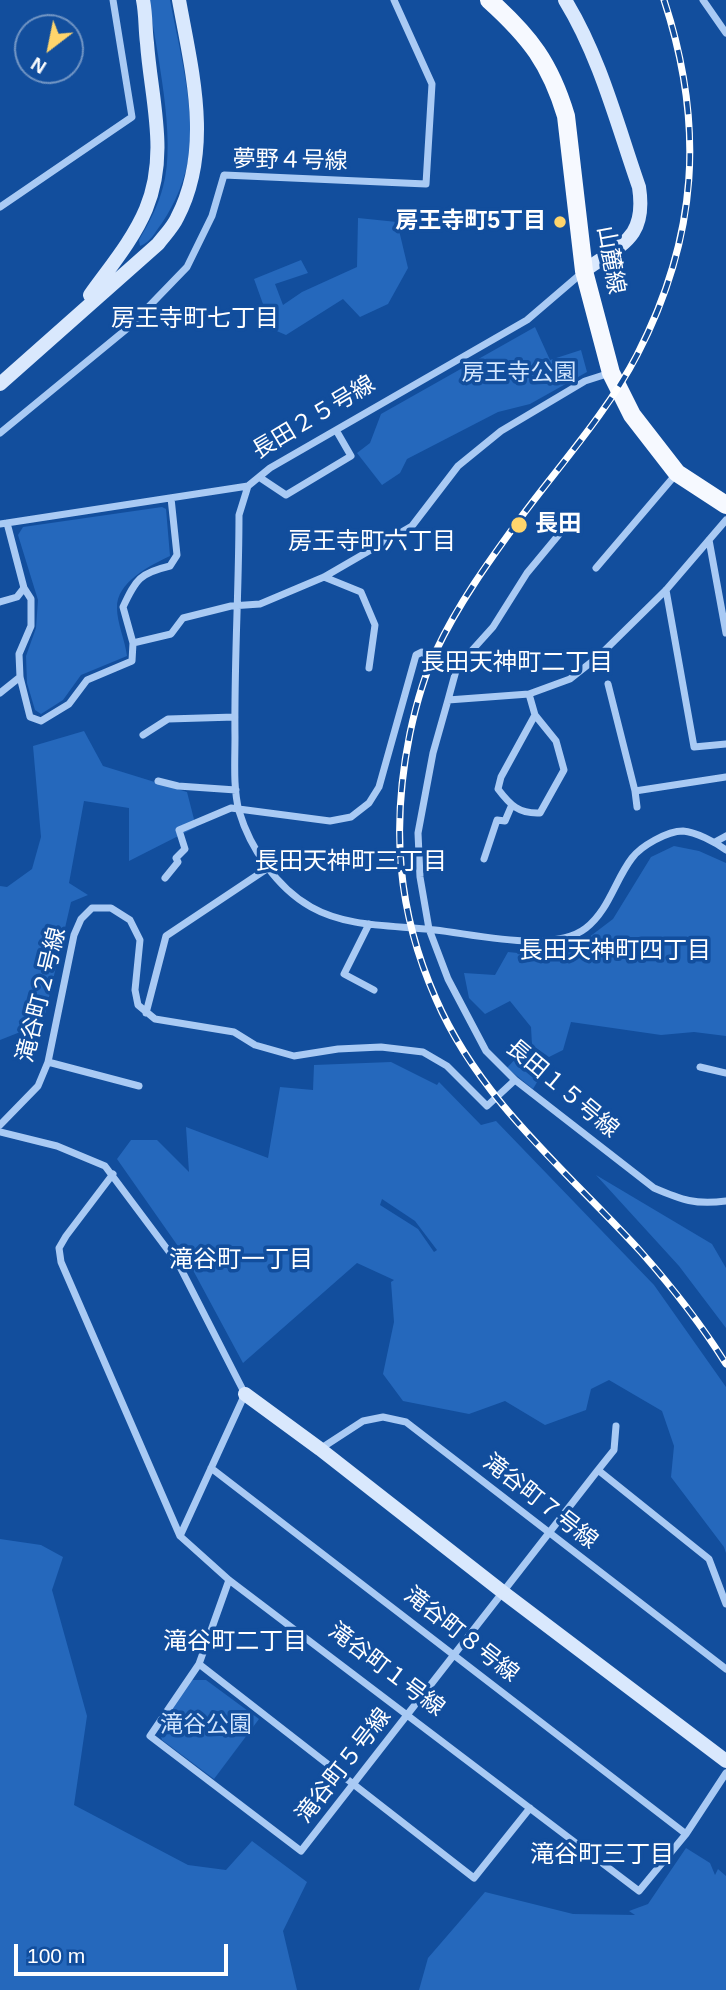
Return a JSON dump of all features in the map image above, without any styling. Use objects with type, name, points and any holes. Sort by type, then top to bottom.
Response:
[{"type":"main road","name":"山麓線","points":[[489,0],[520,27],[545,61],[560,94],[566,116],[584,271],[611,373],[632,415],[677,472],[726,505]]},
{"type":"street","points":[[0,207],[132,117],[113,0]]},
{"type":"street","points":[[134,0],[139,27],[147,43]]},
{"type":"street","points":[[77,313],[130,238],[146,209],[155,183],[157,119],[144,0]]},
{"type":"street","points":[[0,384],[158,244],[177,219],[189,189],[196,157],[198,121],[179,0]]},
{"type":"street","name":"夢野４号線","points":[[0,433],[129,327],[187,267],[212,216],[224,175],[426,184],[432,84],[394,0]]},
{"type":"street","name":"長田２５号線","points":[[565,0],[596,60],[639,187],[642,208],[636,229],[628,239],[584,271],[527,320],[270,468],[248,486],[239,515],[235,717],[236,790],[239,810],[252,842],[268,868],[310,907],[337,918],[369,924],[535,941],[565,938],[585,928],[608,902],[633,857],[655,839],[682,831],[715,842],[726,850]]},
{"type":"street","points":[[703,0],[726,33]]},
{"type":"street","points":[[133,643],[171,634],[183,618],[231,606],[260,604],[324,577],[412,526],[458,466],[501,431],[585,381],[611,373]]},
{"type":"street","points":[[259,477],[286,495],[351,456],[336,430]]},
{"type":"street","points":[[596,568],[677,472]]},
{"type":"street","points":[[170,498],[177,555],[170,566],[147,571],[132,587],[123,607],[133,643],[132,661],[87,680],[69,704],[41,721],[30,717],[20,677],[19,654],[31,626],[31,599],[24,587],[4,524],[170,498],[248,486]]},
{"type":"street","points":[[448,700],[529,694],[570,679],[599,656],[666,590],[726,520]]},
{"type":"street","points":[[444,663],[457,667],[493,627],[527,573],[566,526]]},
{"type":"street","points":[[709,540],[726,633]]},
{"type":"street","points":[[324,577],[361,592],[375,625],[369,668]]},
{"type":"street","points":[[0,602],[17,597],[24,587]]},
{"type":"street","points":[[666,590],[694,747],[726,744]]},
{"type":"street","points":[[165,878],[178,862],[176,858],[185,849],[179,830],[231,808],[330,821],[351,817],[369,803],[379,787],[416,655],[422,652],[430,657]]},
{"type":"street","name":"長田１５号線","points":[[457,667],[433,753],[418,833],[420,877],[429,929],[448,979],[486,1051],[515,1080],[654,1188],[701,1204],[726,1201]]},
{"type":"street","points":[[0,693],[20,677]]},
{"type":"street","points":[[608,684],[635,791],[636,807]]},
{"type":"street","points":[[529,694],[535,715],[556,741],[564,770],[540,813],[529,814],[511,807],[498,789],[501,777],[535,715]]},
{"type":"street","points":[[143,735],[168,719],[235,717]]},
{"type":"street","points":[[635,791],[726,777]]},
{"type":"street","points":[[158,781],[178,786],[236,790]]},
{"type":"street","points":[[484,859],[497,820],[505,821],[511,807]]},
{"type":"street","points":[[715,842],[726,836]]},
{"type":"street","points":[[268,868],[166,936],[146,1013],[155,1020],[234,1032],[255,1045],[294,1056],[338,1049],[381,1047],[422,1052],[447,1066],[486,1106],[515,1080]]},
{"type":"street","name":"滝谷町２号線","points":[[0,1125],[38,1086],[48,1062],[74,935],[81,919],[92,908],[111,908],[130,920],[140,940],[135,990],[138,1005],[146,1013]]},
{"type":"street","points":[[369,924],[344,974],[374,990]]},
{"type":"street","points":[[48,1062],[139,1086]]},
{"type":"street","points":[[700,1067],[726,1073]]},
{"type":"street","points":[[0,1132],[57,1146],[105,1166],[179,1265],[245,1394],[726,1761]]},
{"type":"street","name":"滝谷町１号線","points":[[113,1174],[66,1236],[59,1248],[61,1262],[180,1536],[229,1580],[639,1891],[686,1833],[726,1773]]},
{"type":"street","points":[[180,1536],[245,1394]]},
{"type":"street","name":"滝谷町７号線","points":[[320,1449],[363,1421],[383,1417],[406,1422],[726,1669]]},
{"type":"street","name":"滝谷町５号線","points":[[199,1664],[150,1735],[301,1851],[614,1450],[616,1426]]},
{"type":"street","name":"滝谷町８号線","points":[[211,1468],[686,1833]]},
{"type":"street","points":[[598,1470],[709,1559],[726,1604]]},
{"type":"street","points":[[229,1580],[199,1664],[474,1878],[530,1808]]},
{"type":"green space","points":[[149,0],[170,0],[185,77],[190,136],[188,163],[175,199],[167,216],[147,242],[140,246],[139,240],[159,201],[163,187],[168,144],[164,94]]},
{"type":"green space","points":[[358,218],[397,222],[408,268],[388,304],[360,317],[343,299],[286,335],[272,329],[254,279],[301,260],[308,273],[275,284],[283,305],[302,292],[357,267]]},
{"type":"green space","name":"房王寺公園","points":[[535,327],[550,360],[581,350],[587,372],[530,404],[498,412],[407,459],[400,473],[382,485],[357,453],[370,443],[381,414]]},
{"type":"green space","points":[[162,507],[166,509],[170,556],[128,582],[118,599],[117,614],[127,656],[81,675],[63,700],[41,714],[35,710],[27,683],[26,656],[36,628],[38,600],[18,535],[23,527]]},
{"type":"green space","points":[[84,731],[103,766],[187,792],[196,827],[129,861],[129,808],[84,801],[69,883],[88,895],[71,902],[43,1023],[0,1040],[0,886],[7,887],[32,869],[41,837],[33,746]]},
{"type":"green space","points":[[674,846],[699,851],[726,863],[726,1036],[694,1032],[661,1035],[571,1022],[563,1050],[549,1057],[532,1045],[531,1027],[510,1001],[485,1014],[469,998],[464,973],[495,975],[508,952],[538,955],[580,944],[613,919],[651,857]]},
{"type":"green space","points":[[528,1045],[550,1060],[533,1089],[507,1068]]},
{"type":"green space","points":[[391,1062],[437,1085],[439,1082],[481,1125],[496,1121],[654,1285],[726,1387],[726,1553],[671,1477],[674,1446],[662,1411],[609,1380],[591,1389],[586,1410],[545,1425],[505,1401],[469,1414],[403,1401],[383,1374],[394,1322],[391,1282],[394,1280],[357,1263],[243,1363],[187,1259],[117,1159],[131,1140],[157,1140],[189,1172],[186,1127],[268,1158],[280,1087],[313,1090],[314,1065]],"holes":[[[382,1199],[415,1221],[437,1250],[434,1252],[418,1229],[380,1205]]]},
{"type":"green space","points":[[596,1175],[712,1244],[726,1268],[726,1328],[679,1266]]},
{"type":"green space","points":[[0,1539],[41,1545],[63,1557],[52,1590],[87,1716],[74,1805],[188,1865],[226,1870],[252,1841],[307,1882],[283,1931],[297,1990],[0,1990]]},
{"type":"green space","name":"滝谷公園","points":[[190,1680],[206,1680],[259,1719],[214,1779],[162,1740],[159,1729]]},
{"type":"green space","points":[[686,1848],[710,1863],[715,1875],[718,1869],[726,1876],[726,1990],[419,1990],[428,1958],[485,1892],[573,1914],[635,1915],[629,1911],[648,1904]]},
{"type":"tunnel","points":[[430,657],[444,663]]},
{"type":"railway","points":[[664,0],[686,92],[690,136],[689,180],[673,267],[657,311],[625,377],[597,419],[485,567],[436,651],[421,691],[404,768],[401,868],[413,933],[423,966],[454,1036],[476,1070],[528,1134],[653,1265],[726,1364]]},
{"type":"place","name":"房王寺町5丁目","points":[[560,222]]},
{"type":"place","name":"長田","points":[[519,525]]},
{"type":"district","name":"房王寺町七丁目","points":[[195,319]]},
{"type":"district","name":"房王寺町六丁目","points":[[372,542]]},
{"type":"district","name":"長田天神町二丁目","points":[[517,663]]},
{"type":"district","name":"長田天神町三丁目","points":[[351,862]]},
{"type":"district","name":"長田天神町四丁目","points":[[615,951]]},
{"type":"district","name":"滝谷町一丁目","points":[[241,1260]]},
{"type":"district","name":"滝谷町二丁目","points":[[235,1642]]},
{"type":"district","name":"滝谷町三丁目","points":[[602,1855]]}]
